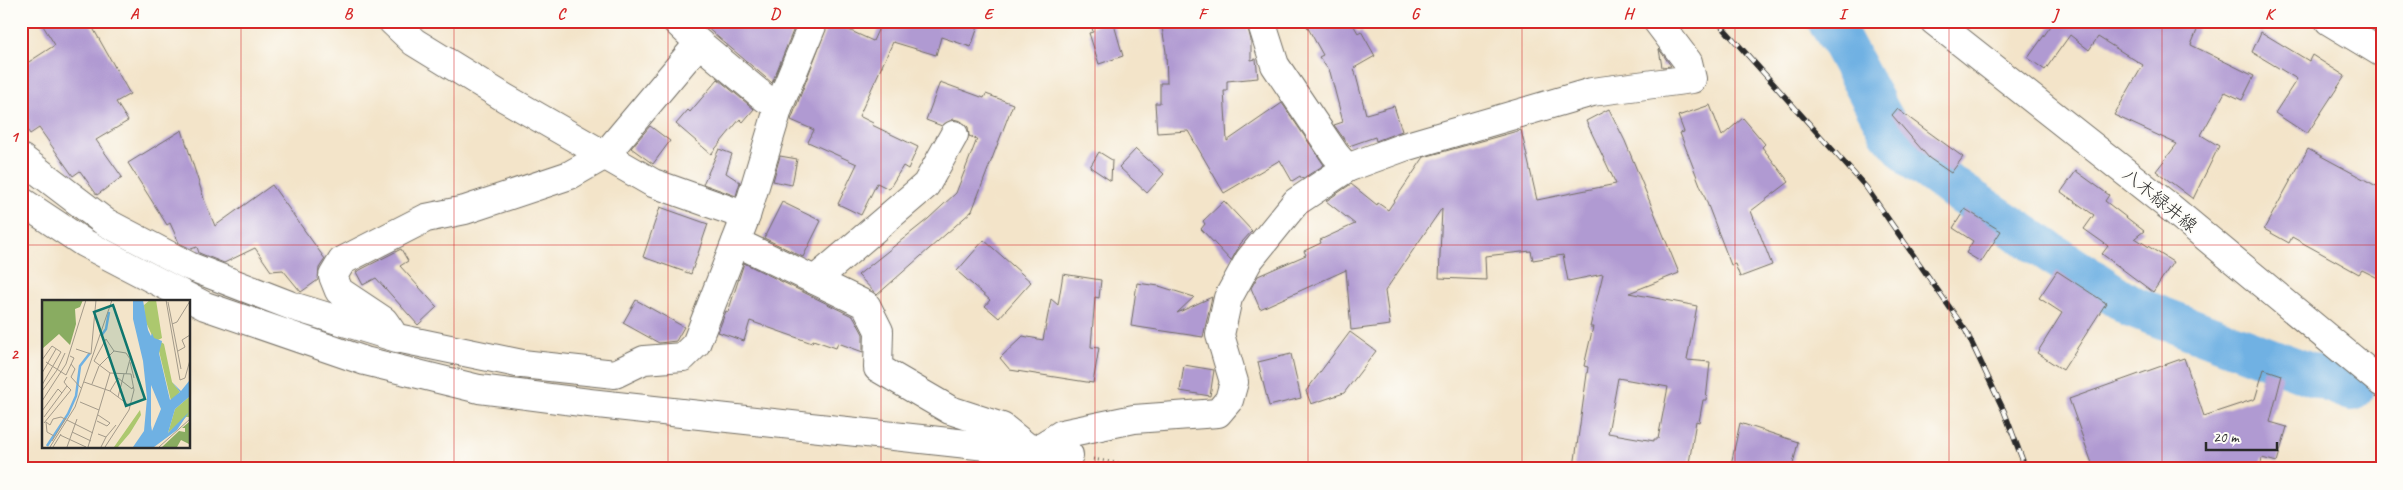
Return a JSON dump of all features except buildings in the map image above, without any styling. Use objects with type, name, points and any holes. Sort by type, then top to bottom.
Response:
[{"type":"street","points":[[392,21],[414,42],[505,98],[653,183],[746,216]]},
{"type":"street","points":[[676,21],[699,43],[734,70],[765,98],[779,106]]},
{"type":"street","points":[[21,158],[105,222],[189,266],[292,306],[397,338],[522,364],[615,374],[644,360],[683,357],[696,344],[746,216],[779,106],[814,21]]},
{"type":"street","points":[[1261,21],[1275,65],[1335,154],[1347,168]]},
{"type":"street","points":[[1033,452],[1062,434],[1134,419],[1218,413],[1229,400],[1234,382],[1220,335],[1228,298],[1248,260],[1296,202],[1347,168],[1404,147],[1592,92],[1692,79],[1688,62],[1657,21]]},
{"type":"street","name":"八木緑井線","points":[[1934,21],[2171,208],[2382,383]]},
{"type":"street","points":[[2329,21],[2382,53]]},
{"type":"street","points":[[397,338],[384,321],[339,291],[334,276],[342,261],[426,218],[465,210],[570,175],[605,155],[699,43]]},
{"type":"street","points":[[815,280],[926,185],[954,135]]},
{"type":"street","points":[[21,200],[84,243],[205,306],[364,361],[488,390],[589,404],[1069,456]]},
{"type":"street","points":[[736,242],[866,305],[879,331],[878,368],[950,410],[1002,427],[1033,452]]},
{"type":"path","points":[[1069,456],[1154,469]]},
{"type":"waterway","points":[[1828,21],[1840,39],[1890,132],[1914,159],[1949,185],[2131,306],[2352,390]]},
{"type":"railway","points":[[1717,21],[1866,187],[1966,331],[2004,411],[2026,469]]}]
